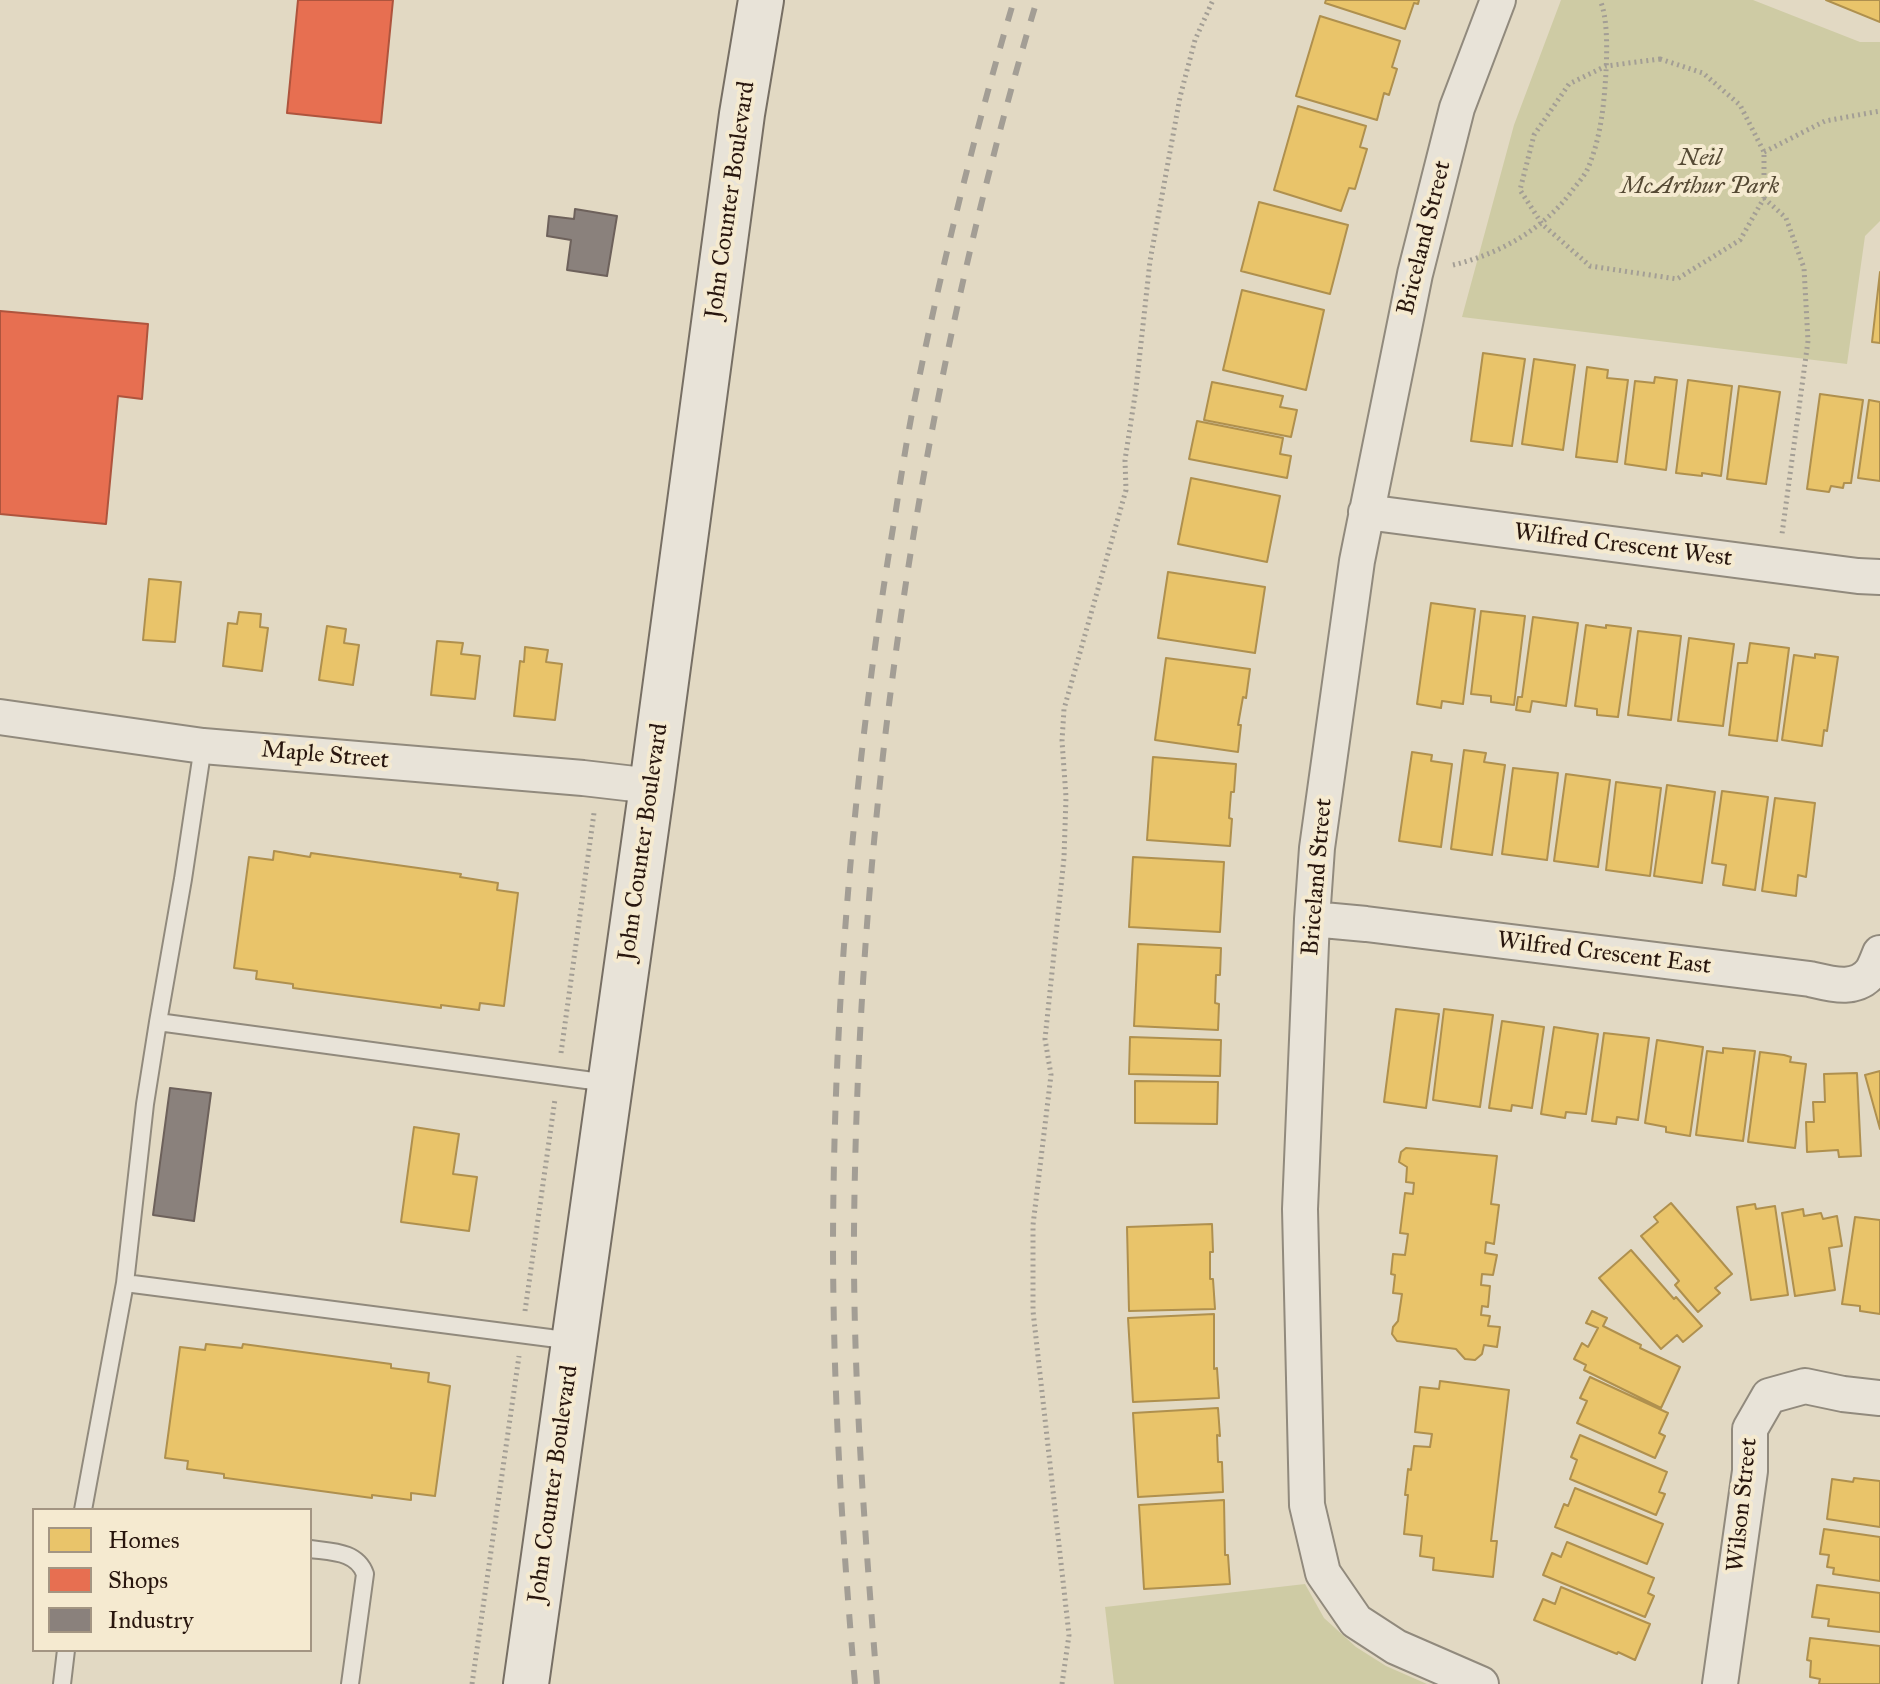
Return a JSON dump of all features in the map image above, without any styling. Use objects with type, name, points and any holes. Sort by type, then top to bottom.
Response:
[{"type":"main road","name":"John Counter Boulevard","points":[[526,1684],[652,786],[742,114],[761,0]]},
{"type":"street","name":"Briceland Street","points":[[1481,1684],[1396,1647],[1356,1621],[1323,1573],[1307,1505],[1300,1209],[1317,848],[1357,561],[1415,274],[1457,108],[1498,0]]},
{"type":"street","name":"Wilfred Crescent West","points":[[1366,512],[1880,577]]},
{"type":"street","name":"Maple Street","points":[[0,717],[203,746],[652,786]]},
{"type":"street","name":"Wilfred Crescent East","points":[[1312,919],[1810,979],[1835,985],[1855,984],[1871,972],[1880,953]]},
{"type":"street","name":"Wilson Street","points":[[1720,1684],[1750,1471],[1750,1429],[1769,1396],[1805,1386],[1880,1398]]},
{"type":"lane","points":[[83,1508],[125,1283],[145,1104],[203,746]]},
{"type":"lane","points":[[158,1022],[610,1083]]},
{"type":"lane","points":[[125,1283],[575,1341]]},
{"type":"lane","points":[[312,1549],[345,1554],[361,1564],[365,1574],[350,1684]]},
{"type":"lane","points":[[62,1684],[66,1652]]},
{"type":"path","points":[[1062,1684],[1069,1635],[1033,1311],[1033,1225],[1051,1075],[1045,1039],[1064,858],[1064,709],[1126,490],[1125,460],[1150,261],[1180,97],[1195,40],[1213,0]]},
{"type":"path","points":[[1415,274],[1463,263],[1504,247],[1542,224],[1562,206],[1587,170],[1603,118],[1605,10],[1600,0]]},
{"type":"path","points":[[1660,59],[1703,73],[1740,105],[1764,152],[1764,198],[1740,240],[1677,279],[1590,266],[1542,224],[1520,190],[1534,135],[1569,84],[1606,66],[1660,59]]},
{"type":"path","points":[[1764,152],[1825,121],[1880,111]]},
{"type":"path","points":[[1764,198],[1786,218],[1804,268],[1808,341],[1778,566]]},
{"type":"path","points":[[472,1684],[595,805]]},
{"type":"green space","name":"Neil McArthur Park","points":[[1561,0],[1753,0],[1860,42],[1880,42],[1880,221],[1865,236],[1847,364],[1462,317],[1514,125]]},
{"type":"green space","points":[[1305,1584],[1324,1618],[1356,1647],[1386,1666],[1427,1684],[1114,1684],[1105,1607]]},
{"type":"building: Homes","points":[[1326,0],[1419,0],[1418,4],[1414,3],[1405,29],[1325,3]]},
{"type":"building: Homes","points":[[1826,0],[1880,0],[1880,22]]},
{"type":"building: Homes","points":[[1320,16],[1400,41],[1392,67],[1397,69],[1389,95],[1384,93],[1377,120],[1296,96]]},
{"type":"building: Homes","points":[[1298,106],[1366,126],[1360,147],[1367,149],[1355,189],[1349,188],[1341,211],[1274,190]]},
{"type":"building: Homes","points":[[1259,202],[1348,225],[1330,294],[1241,271]]},
{"type":"building: Homes","points":[[1880,272],[1880,343],[1872,342]]},
{"type":"building: Homes","points":[[1242,290],[1324,310],[1306,390],[1223,370]]},
{"type":"building: Homes","points":[[1483,353],[1525,359],[1512,446],[1471,441]]},
{"type":"building: Homes","points":[[1534,359],[1575,365],[1563,450],[1522,444]]},
{"type":"building: Homes","points":[[1587,367],[1608,370],[1607,378],[1628,380],[1617,462],[1576,457]]},
{"type":"building: Homes","points":[[1655,377],[1677,380],[1666,470],[1625,464],[1635,381],[1654,383]]},
{"type":"building: Homes","points":[[1688,380],[1732,386],[1721,476],[1676,473]]},
{"type":"building: Homes","points":[[1212,382],[1283,396],[1280,407],[1297,410],[1291,437],[1204,420]]},
{"type":"building: Homes","points":[[1739,386],[1780,392],[1766,484],[1727,479]]},
{"type":"building: Homes","points":[[1820,394],[1863,400],[1851,483],[1844,483],[1843,488],[1831,486],[1829,492],[1807,489]]},
{"type":"building: Homes","points":[[1869,400],[1880,402],[1880,481],[1858,478]]},
{"type":"building: Homes","points":[[1197,421],[1283,438],[1280,454],[1291,456],[1287,478],[1189,459]]},
{"type":"building: Homes","points":[[1191,478],[1280,496],[1267,562],[1178,544]]},
{"type":"building: Homes","points":[[1168,572],[1265,587],[1255,653],[1158,638]]},
{"type":"building: Homes","points":[[149,579],[181,582],[175,642],[143,640]]},
{"type":"building: Homes","points":[[1431,603],[1475,609],[1463,704],[1442,701],[1441,708],[1417,704]]},
{"type":"building: Homes","points":[[1481,611],[1525,616],[1514,705],[1491,702],[1491,696],[1471,694]]},
{"type":"building: Homes","points":[[239,612],[261,614],[260,627],[268,628],[262,671],[223,666],[228,623],[237,624]]},
{"type":"building: Homes","points":[[1533,617],[1578,623],[1566,706],[1532,701],[1530,712],[1516,710],[1518,697],[1522,697]]},
{"type":"building: Homes","points":[[1586,625],[1631,628],[1618,717],[1597,715],[1597,709],[1575,706]]},
{"type":"building: Homes","points":[[327,626],[346,629],[344,643],[359,645],[353,685],[319,680]]},
{"type":"building: Homes","points":[[1638,631],[1681,636],[1671,720],[1628,715]]},
{"type":"building: Homes","points":[[1689,638],[1734,644],[1723,726],[1678,721]]},
{"type":"building: Homes","points":[[437,641],[463,643],[461,654],[480,656],[475,699],[431,695]]},
{"type":"building: Homes","points":[[1750,643],[1789,648],[1777,741],[1729,735],[1738,663],[1747,663]]},
{"type":"building: Homes","points":[[525,647],[548,650],[546,662],[562,664],[555,720],[514,716],[520,661],[524,662]]},
{"type":"building: Homes","points":[[1815,654],[1838,657],[1822,746],[1782,740],[1794,655],[1815,658]]},
{"type":"building: Homes","points":[[1166,658],[1250,669],[1238,725],[1241,725],[1238,752],[1155,740]]},
{"type":"building: Homes","points":[[1464,750],[1486,753],[1484,762],[1505,765],[1492,855],[1451,849]]},
{"type":"building: Homes","points":[[1412,752],[1432,755],[1431,761],[1452,764],[1441,847],[1399,841]]},
{"type":"building: Homes","points":[[1153,757],[1236,764],[1229,818],[1232,819],[1230,846],[1147,840]]},
{"type":"building: Homes","points":[[1513,768],[1558,773],[1547,860],[1502,854]]},
{"type":"building: Homes","points":[[1566,774],[1610,780],[1598,867],[1554,861]]},
{"type":"building: Homes","points":[[1616,782],[1661,788],[1650,876],[1606,870]]},
{"type":"building: Homes","points":[[1667,785],[1715,792],[1702,883],[1654,876]]},
{"type":"building: Homes","points":[[1722,791],[1768,797],[1755,890],[1723,885],[1726,865],[1712,863]]},
{"type":"building: Homes","points":[[1775,798],[1815,803],[1806,877],[1798,875],[1796,896],[1762,891]]},
{"type":"building: Homes","points":[[274,851],[310,857],[311,853],[461,874],[460,877],[498,883],[497,890],[518,893],[504,1006],[480,1003],[479,1010],[441,1005],[441,1008],[300,989],[293,988],[293,984],[256,979],[257,971],[234,968],[249,857],[273,860]]},
{"type":"building: Homes","points":[[1133,857],[1224,862],[1220,932],[1129,927]]},
{"type":"building: Homes","points":[[1138,944],[1221,948],[1220,975],[1216,975],[1218,1030],[1134,1026]]},
{"type":"building: Homes","points":[[1396,1009],[1439,1014],[1426,1108],[1384,1102]]},
{"type":"building: Homes","points":[[1444,1009],[1493,1015],[1480,1107],[1433,1100]]},
{"type":"building: Homes","points":[[1502,1021],[1544,1027],[1532,1108],[1512,1105],[1511,1111],[1489,1108]]},
{"type":"building: Homes","points":[[1554,1027],[1598,1034],[1586,1114],[1566,1112],[1565,1118],[1541,1114]]},
{"type":"building: Homes","points":[[1604,1033],[1649,1038],[1638,1120],[1617,1117],[1616,1124],[1592,1121]]},
{"type":"building: Homes","points":[[1130,1037],[1221,1040],[1220,1076],[1129,1074]]},
{"type":"building: Homes","points":[[1657,1040],[1703,1047],[1690,1136],[1666,1132],[1666,1127],[1645,1123]]},
{"type":"building: Homes","points":[[1723,1048],[1755,1051],[1743,1141],[1696,1135],[1707,1051],[1723,1053]]},
{"type":"building: Homes","points":[[1760,1052],[1784,1055],[1791,1057],[1790,1062],[1806,1064],[1795,1148],[1748,1142]]},
{"type":"building: Homes","points":[[1880,1071],[1880,1129],[1865,1075]]},
{"type":"building: Homes","points":[[1857,1073],[1861,1156],[1839,1157],[1838,1150],[1807,1152],[1806,1122],[1814,1122],[1813,1102],[1825,1102],[1824,1074]]},
{"type":"building: Homes","points":[[1135,1081],[1218,1082],[1217,1124],[1135,1123]]},
{"type":"building: Homes","points":[[414,1127],[459,1134],[453,1174],[477,1177],[469,1231],[401,1222]]},
{"type":"building: Homes","points":[[1406,1148],[1497,1156],[1491,1204],[1499,1205],[1494,1244],[1486,1242],[1485,1253],[1497,1255],[1493,1275],[1482,1274],[1481,1285],[1490,1286],[1488,1307],[1482,1306],[1481,1315],[1490,1316],[1488,1326],[1500,1327],[1497,1347],[1484,1345],[1482,1354],[1475,1360],[1465,1359],[1456,1349],[1397,1341],[1392,1334],[1398,1321],[1402,1294],[1393,1293],[1393,1254],[1405,1255],[1408,1234],[1400,1233],[1405,1193],[1413,1194],[1414,1183],[1406,1182],[1407,1167],[1399,1162],[1401,1152]]},
{"type":"building: Homes","points":[[1671,1203],[1732,1274],[1715,1288],[1720,1293],[1698,1312],[1675,1285],[1679,1281],[1641,1236],[1658,1222],[1654,1217]]},
{"type":"building: Homes","points":[[1755,1204],[1756,1209],[1775,1206],[1788,1295],[1751,1300],[1737,1207]]},
{"type":"building: Homes","points":[[1803,1209],[1804,1216],[1821,1213],[1823,1219],[1837,1216],[1842,1246],[1829,1248],[1835,1290],[1795,1296],[1782,1213]]},
{"type":"building: Homes","points":[[1855,1217],[1880,1220],[1880,1314],[1860,1311],[1860,1306],[1842,1304]]},
{"type":"building: Homes","points":[[1212,1224],[1210,1279],[1213,1279],[1215,1309],[1129,1311],[1127,1227]]},
{"type":"building: Homes","points":[[1631,1250],[1702,1326],[1683,1342],[1677,1335],[1661,1349],[1599,1278]]},
{"type":"building: Homes","points":[[1592,1311],[1607,1318],[1603,1326],[1680,1367],[1661,1408],[1584,1370],[1586,1365],[1574,1359],[1582,1343],[1588,1347],[1598,1328],[1586,1323]]},
{"type":"building: Homes","points":[[1214,1314],[1214,1369],[1217,1368],[1219,1398],[1133,1402],[1128,1318]]},
{"type":"building: Homes","points":[[206,1344],[242,1348],[243,1344],[391,1364],[391,1368],[429,1373],[428,1382],[450,1386],[435,1496],[411,1493],[411,1500],[372,1495],[372,1498],[224,1478],[224,1474],[187,1469],[188,1461],[165,1458],[180,1347],[205,1350]]},
{"type":"building: Homes","points":[[1590,1377],[1668,1413],[1659,1433],[1665,1436],[1655,1458],[1577,1423],[1587,1401],[1580,1398]]},
{"type":"building: Homes","points":[[1440,1381],[1509,1390],[1491,1541],[1497,1541],[1493,1577],[1433,1570],[1434,1558],[1420,1556],[1422,1536],[1404,1534],[1408,1495],[1405,1495],[1414,1446],[1430,1447],[1432,1434],[1415,1432],[1420,1387],[1439,1389]]},
{"type":"building: Homes","points":[[1218,1408],[1218,1462],[1222,1462],[1223,1492],[1138,1497],[1133,1413]]},
{"type":"building: Homes","points":[[1580,1435],[1667,1472],[1659,1492],[1665,1494],[1656,1515],[1570,1479],[1577,1460],[1571,1457]]},
{"type":"building: Homes","points":[[1854,1478],[1880,1481],[1880,1527],[1827,1519],[1832,1479],[1853,1482]]},
{"type":"building: Homes","points":[[1575,1488],[1663,1524],[1647,1564],[1555,1527],[1564,1504],[1568,1506]]},
{"type":"building: Homes","points":[[1224,1500],[1225,1555],[1228,1555],[1230,1584],[1144,1589],[1139,1505]]},
{"type":"building: Homes","points":[[1824,1529],[1880,1537],[1880,1581],[1833,1574],[1834,1568],[1827,1567],[1829,1555],[1820,1554]]},
{"type":"building: Homes","points":[[1567,1542],[1654,1578],[1648,1593],[1654,1596],[1645,1617],[1543,1575],[1552,1553],[1561,1557]]},
{"type":"building: Homes","points":[[1817,1585],[1880,1593],[1880,1632],[1828,1626],[1829,1619],[1812,1617]]},
{"type":"building: Homes","points":[[1561,1587],[1650,1624],[1635,1660],[1534,1620],[1543,1599],[1555,1604]]},
{"type":"building: Homes","points":[[1810,1638],[1880,1646],[1880,1684],[1819,1684],[1820,1679],[1810,1677],[1811,1661],[1807,1660]]},
{"type":"building: Shops","points":[[298,0],[393,0],[381,123],[287,113]]},
{"type":"building: Shops","points":[[0,311],[148,324],[142,399],[118,396],[106,524],[0,514]]},
{"type":"building: Industry","points":[[575,209],[617,216],[607,276],[567,270],[571,240],[547,236],[549,216],[574,219]]},
{"type":"building: Industry","points":[[170,1088],[211,1093],[194,1221],[153,1215]]},
{"type":"railway","points":[[855,1684],[839,1462],[833,1240],[837,1058],[849,876],[881,606],[912,413],[960,198],[1014,0]]},
{"type":"railway","points":[[877,1684],[864,1515],[854,1288],[858,1075],[867,919],[882,764],[902,609],[927,455],[958,302],[995,150],[1037,0]]}]
